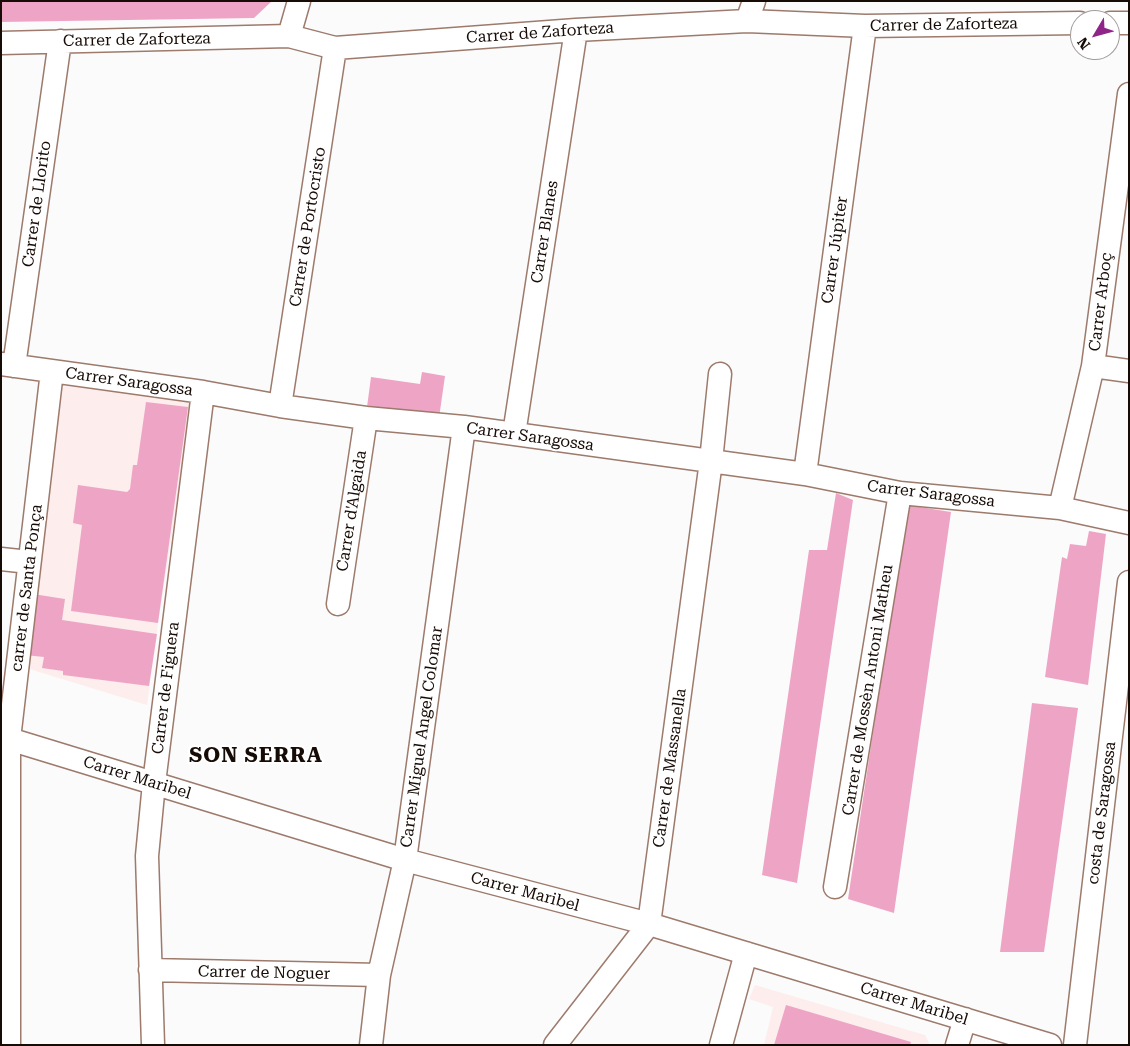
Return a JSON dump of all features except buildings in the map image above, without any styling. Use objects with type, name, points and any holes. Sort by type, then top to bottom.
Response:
[{"type":"street","points":[[288,36],[298,1]]},
{"type":"street","name":"Carrer de Zaforteza","points":[[1,43],[288,36],[335,48],[576,30],[751,11],[865,26],[1070,23]]},
{"type":"street","name":"Carrer Júpiter","points":[[805,474],[865,26]]},
{"type":"street","name":"Carrer Blanes","points":[[514,434],[576,30]]},
{"type":"street","name":"Carrer de Llorito","points":[[8,365],[60,41]]},
{"type":"street","name":"Carrer de Portocristo","points":[[280,406],[335,48]]},
{"type":"street","name":"Carrer Arboç","points":[[1060,508],[1093,366],[1122,195],[1129,94]]},
{"type":"street","name":"Carrer Saragossa","points":[[8,365],[203,392],[280,406],[366,418],[464,427],[805,474],[900,493],[1060,508]]},
{"type":"street","points":[[1093,366],[1129,371]]},
{"type":"street","name":"carrer de Santa Ponça","points":[[9,1045],[5,739],[30,562],[52,371]]},
{"type":"street","name":"Carrer de Massanella","points":[[649,924],[711,461],[720,374]]},
{"type":"street","name":"Carrer de Figuera","points":[[153,1045],[147,856],[154,784],[203,392]]},
{"type":"street","name":"Carrer d'Algaida","points":[[338,604],[366,418]]},
{"type":"street","name":"Carrer Miguel Angel Colomar","points":[[371,1045],[379,975],[405,860],[464,427]]},
{"type":"street","name":"Carrer de Mossèn Antoni Matheu","points":[[835,887],[900,493]]},
{"type":"street","points":[[1060,508],[1129,522]]},
{"type":"street","points":[[1,559],[30,562]]},
{"type":"street","name":"costa de Saragossa","points":[[1075,1045],[1129,582]]},
{"type":"street","name":"Carrer Maribel","points":[[5,739],[405,860],[649,924],[1050,1045]]},
{"type":"street","points":[[555,1045],[649,924]]},
{"type":"street","points":[[721,1045],[746,954]]},
{"type":"street","name":"Carrer de Noguer","points":[[150,970],[379,975]]},
{"type":"street","points":[[957,1045],[965,1019]]},
{"type":"shaded area","points":[[70,383],[186,399],[192,408],[147,705],[23,667],[61,389]]},
{"type":"shaded area","points":[[755,985],[925,1035],[930,1045],[764,1045],[773,1007],[749,999]]},
{"type":"district","name":"SON SERRA","points":[[256,756]]}]
